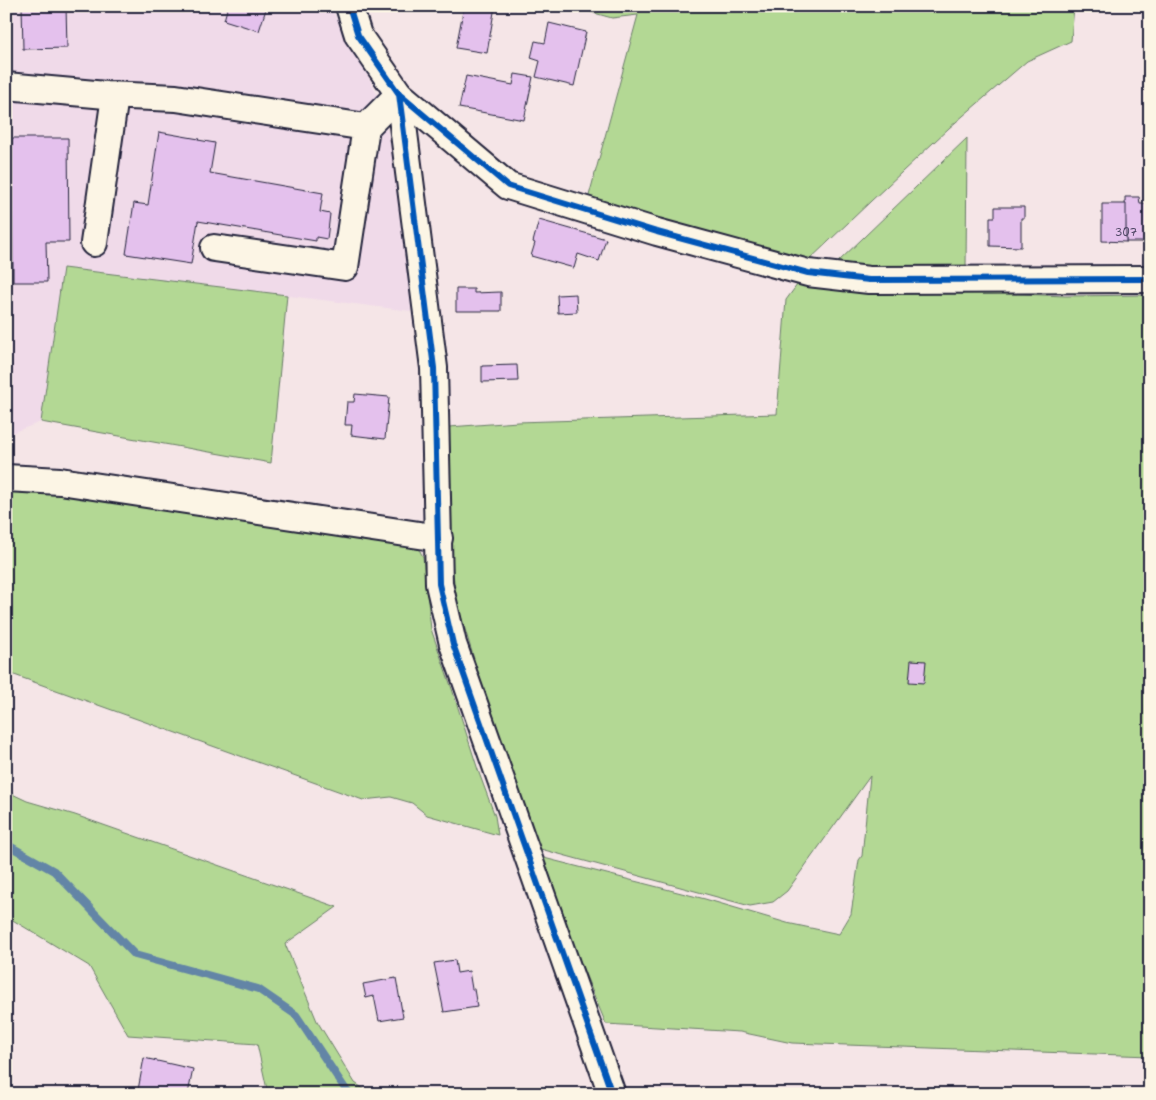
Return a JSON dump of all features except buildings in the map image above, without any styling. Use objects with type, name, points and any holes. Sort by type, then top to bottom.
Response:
[{"type":"street","points":[[349,6],[358,35],[400,94],[508,186],[657,232],[808,273],[869,280],[1150,279]]},
{"type":"street","points":[[6,86],[115,96],[176,98],[366,127]]},
{"type":"street","points":[[214,248],[345,268],[366,127],[400,94]]},
{"type":"street","points":[[400,94],[434,368],[439,584],[453,644],[612,1094]]},
{"type":"street","points":[[94,243],[115,96]]},
{"type":"street","points":[[6,478],[60,481],[438,538]]},
{"type":"shaded area","points":[[6,6],[331,6],[355,48],[377,95],[405,187],[419,312],[63,268],[41,422],[6,435]]},
{"type":"green space","points":[[569,6],[1074,6],[1071,41],[1027,61],[949,128],[807,262],[587,203],[638,15],[612,18]]},
{"type":"green space","points":[[967,138],[966,270],[851,268],[838,262]]},
{"type":"green space","points":[[63,268],[287,295],[271,463],[41,422]]},
{"type":"green space","points":[[797,285],[1065,296],[1150,295],[1150,1056],[792,1043],[740,1032],[606,1024],[561,916],[540,857],[705,899],[787,923],[839,934],[851,914],[859,860],[862,856],[870,776],[787,891],[773,902],[750,906],[537,848],[506,764],[457,603],[447,509],[449,427],[518,422],[777,414],[786,300]]},
{"type":"green space","points":[[6,478],[413,546],[420,551],[423,557],[431,629],[495,816],[498,835],[427,815],[412,803],[391,797],[363,800],[6,672]]},
{"type":"green space","points":[[6,791],[27,801],[75,815],[337,907],[285,944],[317,1021],[355,1083],[371,1094],[268,1094],[257,1044],[128,1035],[89,966],[6,916]]},
{"type":"waterway","points":[[6,844],[54,871],[135,955],[258,989],[296,1015],[350,1094]]},
{"type":"cycle path","points":[[349,6],[358,35],[399,94],[508,186],[657,232],[808,273],[869,280],[1150,279]]},
{"type":"cycle path","points":[[399,94],[434,368],[439,584],[453,644],[612,1094]]}]
